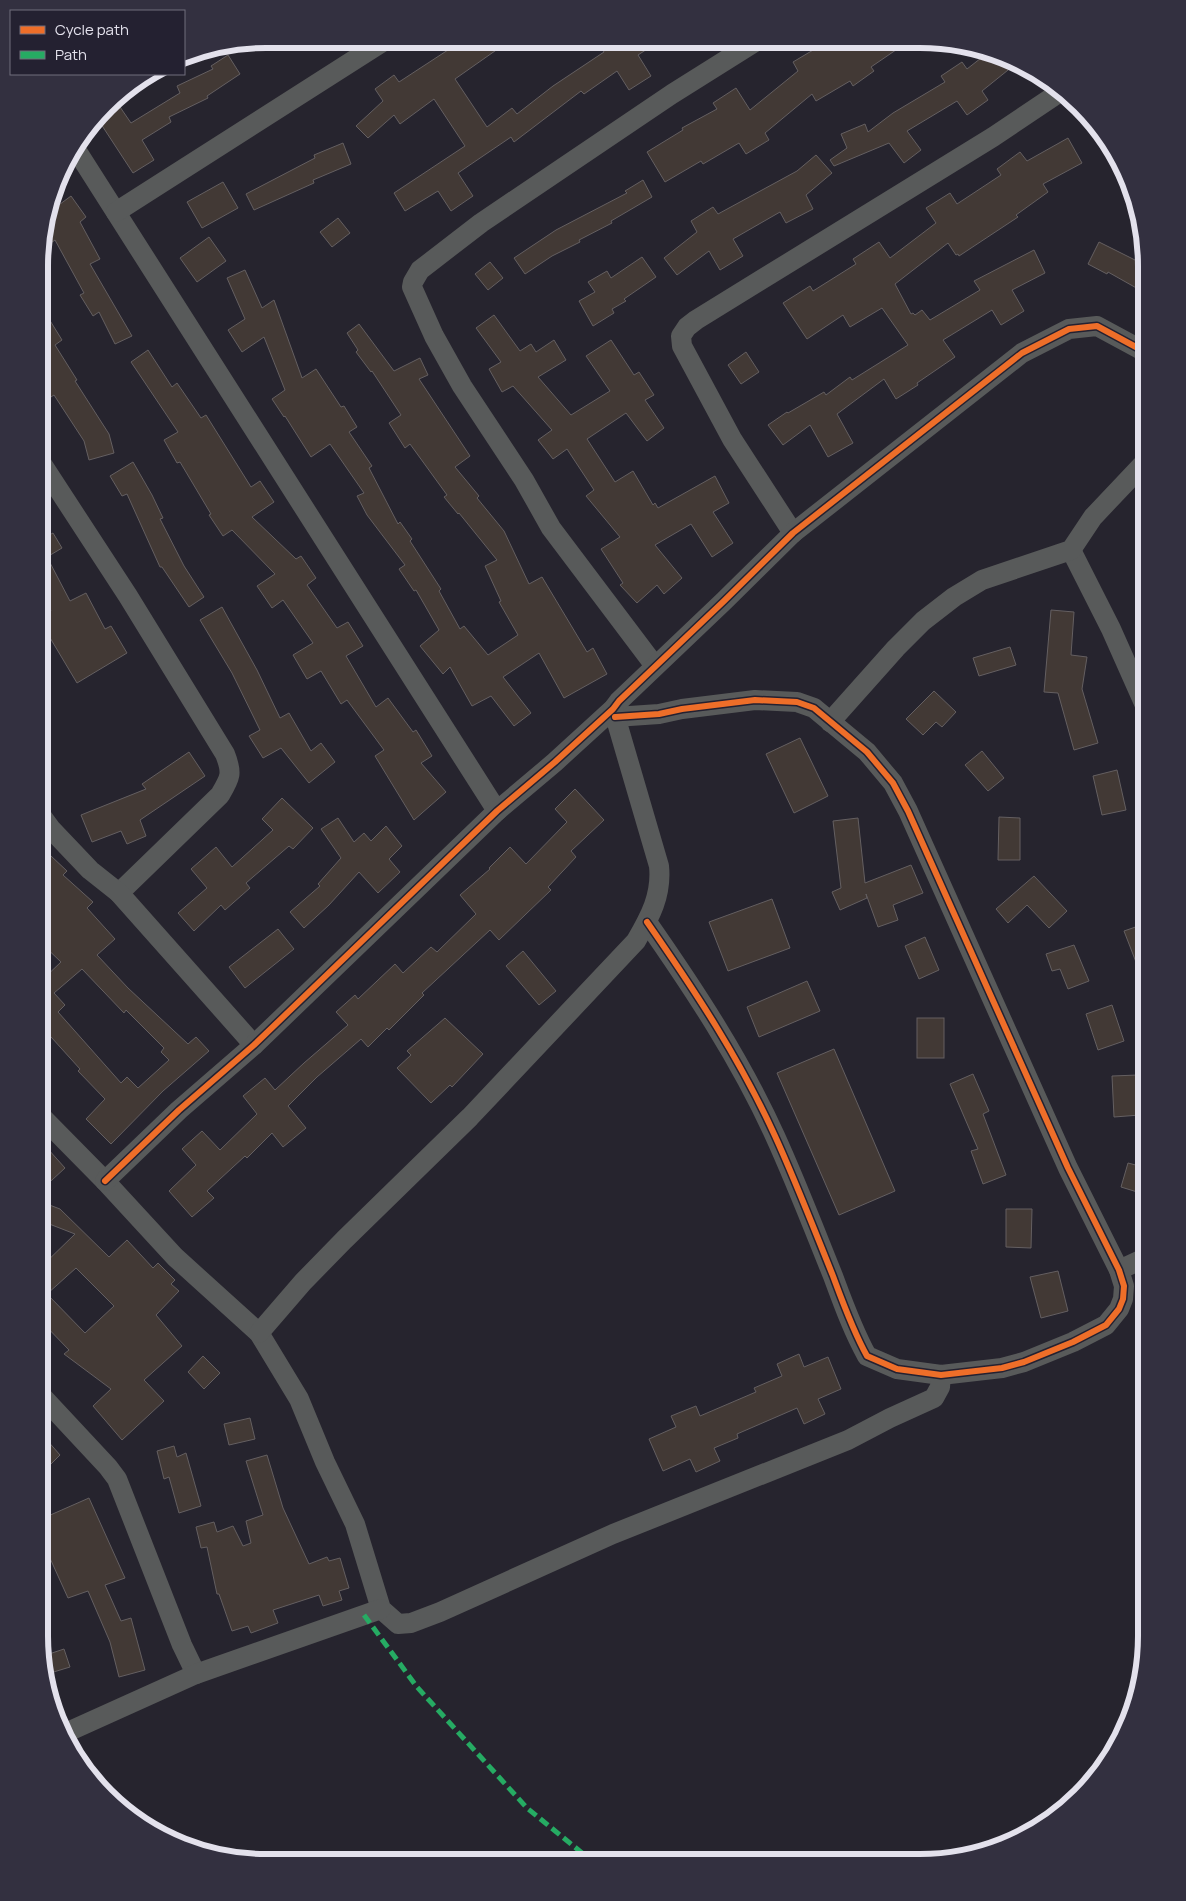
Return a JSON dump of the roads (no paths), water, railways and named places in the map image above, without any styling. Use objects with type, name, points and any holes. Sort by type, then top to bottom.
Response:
[{"type":"street","points":[[116,212],[373,48]]},
{"type":"street","points":[[655,666],[551,528],[524,480],[462,386],[434,336],[412,287],[412,282],[420,270],[481,223],[672,94],[745,48]]},
{"type":"street","points":[[793,532],[732,439],[682,346],[681,336],[687,327],[696,320],[993,137],[1055,95]]},
{"type":"street","points":[[79,154],[497,811]]},
{"type":"street","points":[[105,1180],[179,1110],[254,1045],[497,811],[614,713],[655,666],[724,602],[793,532],[1022,353],[1069,329],[1097,326],[1138,348]]},
{"type":"street","points":[[830,722],[896,648],[923,621],[954,596],[982,580],[1071,550],[1093,517],[1138,470]]},
{"type":"street","points":[[48,472],[128,596],[224,754],[231,769],[229,780],[220,795],[119,893]]},
{"type":"street","points":[[1071,550],[1107,621],[1138,690]]},
{"type":"street","points":[[614,713],[660,714],[682,709],[755,700],[797,702],[814,708],[867,752],[893,783],[908,811],[1068,1168],[1119,1270],[1124,1286],[1122,1299],[1119,1309],[1106,1326],[1024,1362],[1002,1368],[941,1375],[897,1369],[867,1356],[854,1330],[774,1135],[736,1060],[695,991],[647,922]]},
{"type":"street","points":[[259,1333],[303,1282],[490,1096],[636,941],[647,922],[654,908],[660,877],[659,866],[614,713]]},
{"type":"street","points":[[48,826],[90,870],[119,893],[254,1045]]},
{"type":"street","points":[[48,1122],[176,1256],[259,1333],[299,1400],[354,1524],[381,1609],[398,1624],[411,1623],[440,1612],[613,1534],[848,1440],[934,1398],[940,1388],[941,1375]]},
{"type":"street","points":[[1119,1270],[1138,1260]]},
{"type":"street","points":[[48,1403],[117,1479],[182,1645],[196,1674]]},
{"type":"street","points":[[70,1731],[196,1674],[381,1609]]}]
